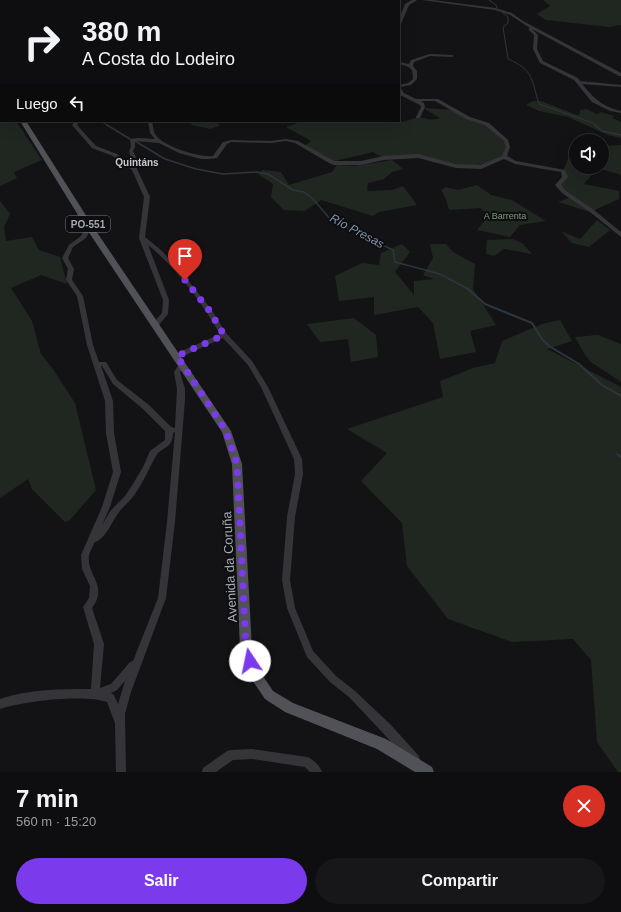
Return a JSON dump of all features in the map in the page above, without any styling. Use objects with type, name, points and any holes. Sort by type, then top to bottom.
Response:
[{"type":"main road","name":"PO-551","points":[[24,122],[90,228],[156,324]]},
{"type":"main road","name":"Avenida da Coruña","points":[[156,324],[182,370],[226,431],[237,464],[246,649],[254,673],[269,695],[289,708],[381,744],[425,770]]},
{"type":"street","points":[[400,22],[407,4],[415,0]]},
{"type":"street","points":[[424,0],[500,10],[512,14],[532,28],[621,75]]},
{"type":"street","points":[[532,28],[530,29],[536,35],[536,49],[541,62],[578,82],[594,101],[612,110],[621,112]]},
{"type":"street","points":[[411,66],[412,61],[430,55],[452,56]]},
{"type":"street","points":[[400,63],[411,66],[415,71],[415,78],[409,84],[400,87]]},
{"type":"street","points":[[578,82],[621,86]]},
{"type":"street","points":[[576,88],[583,88]]},
{"type":"street","points":[[400,89],[402,94],[422,104],[423,107],[418,117]]},
{"type":"street","points":[[150,122],[152,134],[161,141],[190,156],[207,158],[215,156],[225,143],[231,141],[271,142],[286,140],[306,146],[334,163],[361,163],[384,158],[418,156],[456,166],[472,168],[481,167],[504,157],[508,147],[506,140],[487,124],[473,120],[436,100],[414,100]]},
{"type":"street","points":[[77,122],[74,125],[94,147],[115,155],[134,169]]},
{"type":"street","points":[[156,324],[165,314],[166,300],[142,238],[147,197],[134,169],[131,151],[133,147],[132,140],[139,139],[148,142],[161,141]]},
{"type":"street","points":[[504,157],[515,162],[563,171],[565,177],[558,185],[564,192],[592,211],[621,235]]},
{"type":"street","points":[[90,228],[86,230],[84,237],[71,246],[65,258],[71,269],[69,280],[80,296],[90,345],[98,364],[109,401],[110,433],[117,472],[106,507],[85,555],[86,569],[94,586],[93,599],[87,607],[99,644],[97,694]]},
{"type":"street","points":[[142,238],[160,252],[185,280],[209,310],[224,335],[250,363],[264,387],[298,459],[300,474],[291,518],[286,580],[291,608],[310,654],[333,679],[352,694],[386,728],[425,770]]},
{"type":"street","points":[[91,541],[99,536],[114,512],[128,497],[145,468],[150,464],[153,453],[168,442],[173,430],[181,400],[182,370],[224,335]]},
{"type":"street","points":[[98,364],[104,364],[115,382],[173,430]]},
{"type":"street","points":[[121,772],[119,723],[123,702],[128,685],[162,598],[171,522],[173,430]]},
{"type":"street","points":[[119,723],[111,698],[114,687],[139,657]]},
{"type":"street","points":[[97,694],[120,684],[128,685]]},
{"type":"street","points":[[0,704],[16,699],[39,696],[97,694],[123,702]]},
{"type":"street","points":[[207,772],[231,755],[252,754],[307,762],[317,772]]},
{"type":"green space","points":[[543,0],[621,0],[621,25],[610,27],[546,20],[537,14],[550,6]]},
{"type":"green space","points":[[533,101],[541,101],[577,115],[580,114],[580,110],[586,109],[597,114],[601,112],[614,116],[612,118],[621,122],[621,138],[606,134],[568,117],[539,111],[526,105]]},
{"type":"green space","points":[[423,108],[455,110],[468,118],[480,121],[499,134],[508,147],[504,157],[472,167],[418,156],[384,158],[373,152],[331,162],[304,146],[311,141],[286,127],[300,122],[402,122],[415,118],[433,120],[440,118]]},
{"type":"green space","points":[[0,122],[17,122],[42,160],[14,172],[17,178],[0,186]]},
{"type":"green space","points":[[190,122],[218,122],[220,126],[210,129],[192,125]]},
{"type":"green space","points":[[621,145],[621,175],[609,171],[609,146]]},
{"type":"green space","points":[[569,156],[569,174],[593,174],[584,184],[619,191],[619,199],[590,212],[558,202],[571,197],[558,185],[565,177],[563,171]]},
{"type":"green space","points":[[392,160],[403,169],[392,172],[384,179],[368,183],[367,191],[392,190],[403,186],[417,205],[379,212],[373,216],[321,200],[305,211],[284,210],[271,197],[273,184],[258,174],[263,170],[281,172],[289,185],[332,172],[337,165],[355,166]]},
{"type":"green space","name":"A Barrenta","points":[[477,185],[491,195],[512,200],[546,221],[520,225],[510,237],[477,230],[489,215],[480,208],[449,210],[446,199],[441,190],[446,187],[458,190]]},
{"type":"green space","points":[[0,201],[10,214],[4,227],[6,241],[32,237],[39,250],[60,257],[67,284],[41,275],[11,288],[32,321],[41,354],[53,369],[75,403],[96,490],[70,520],[65,522],[32,489],[28,479],[0,498]]},
{"type":"green space","points":[[597,220],[610,230],[589,247],[572,243],[561,231],[580,239]]},
{"type":"green space","points":[[513,239],[522,243],[532,254],[504,249],[494,256],[486,254],[487,240]]},
{"type":"green space","points":[[402,244],[410,252],[395,272],[414,295],[414,281],[434,279],[423,275],[433,258],[430,244],[446,244],[453,252],[475,264],[473,289],[496,325],[470,331],[476,352],[440,359],[433,323],[418,307],[374,315],[374,297],[339,301],[335,276],[362,263],[379,265],[381,253]]},
{"type":"green space","points":[[354,318],[376,335],[378,357],[351,362],[348,339],[320,342],[307,324]]},
{"type":"green space","points":[[560,320],[572,341],[547,349],[621,387],[621,772],[618,772],[597,742],[591,660],[573,639],[512,642],[448,619],[407,566],[402,523],[361,481],[387,453],[347,429],[443,397],[440,381],[473,368],[495,363],[502,341],[542,324]]},
{"type":"green space","points":[[598,335],[621,344],[621,382],[591,362],[585,355],[575,337]]},
{"type":"waterway","points":[[489,0],[496,5],[497,8]]},
{"type":"waterway","points":[[502,12],[508,17],[508,23],[503,27],[508,59],[523,67],[527,71],[533,82],[539,104],[595,125]]},
{"type":"waterway","name":"Río Presas","points":[[102,122],[109,126]]},
{"type":"waterway","name":"Río Presas","points":[[107,125],[130,139]]},
{"type":"waterway","points":[[595,125],[602,131],[621,135]]},
{"type":"waterway","name":"Río Presas","points":[[135,141],[165,159],[196,169],[223,174],[257,172],[268,174],[293,190],[304,192],[313,199],[331,220],[393,250],[395,262],[440,274],[468,289]]},
{"type":"waterway","name":"Río Presas","points":[[467,288],[485,304],[532,323],[542,339],[549,346],[579,364],[602,385],[621,396]]},
{"type":"waterway","points":[[617,454],[621,457]]},
{"type":"district","name":"Quintáns","points":[[137,162]]},
{"type":"route","points":[[185,280],[209,310],[224,335],[177,356],[226,431],[237,464],[246,649],[250,661]]}]
